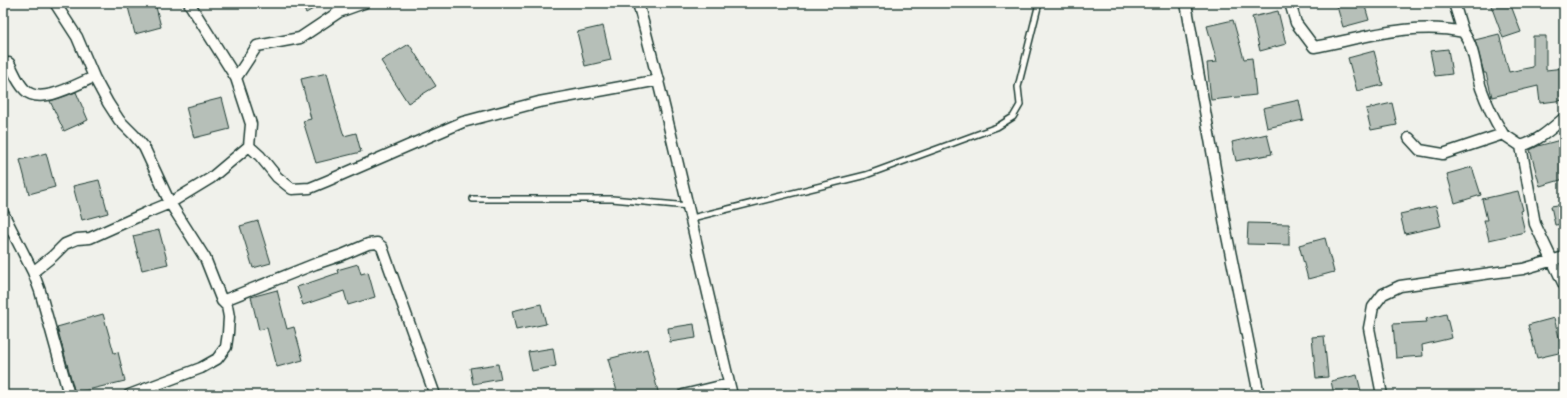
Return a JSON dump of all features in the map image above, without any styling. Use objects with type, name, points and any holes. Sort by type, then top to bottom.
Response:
[{"type":"street","points":[[55,3],[77,37],[94,77],[108,103],[119,120],[144,147],[170,203],[205,258],[222,301],[227,306],[228,311],[228,333],[226,347],[217,359],[201,368],[130,395]]},
{"type":"street","points":[[33,272],[65,244],[77,239],[90,238],[170,203],[211,178],[249,146],[251,124],[236,78],[189,3]]},
{"type":"street","points":[[236,78],[257,46],[300,38],[338,12],[364,3]]},
{"type":"street","points":[[638,3],[659,80],[732,395]]},
{"type":"street","points":[[1186,3],[1227,236],[1258,395]]},
{"type":"street","points":[[1290,3],[1296,23],[1314,47],[1409,29],[1446,28],[1463,32]]},
{"type":"street","points":[[1454,3],[1463,32],[1470,41],[1481,87],[1490,113],[1503,134],[1521,146],[1535,224],[1564,285]]},
{"type":"street","points":[[9,63],[24,89],[31,95],[48,96],[94,77]]},
{"type":"street","points":[[249,146],[260,156],[277,178],[292,189],[310,188],[390,155],[463,122],[539,102],[659,80]]},
{"type":"street","points":[[1521,146],[1545,135],[1564,118]]},
{"type":"street","points":[[1409,138],[1420,150],[1443,154],[1503,134]]},
{"type":"street","points":[[3,213],[33,272],[40,291],[69,395]]},
{"type":"street","points":[[222,301],[368,244],[377,243],[382,247],[435,395]]},
{"type":"street","points":[[1382,395],[1369,328],[1373,307],[1383,294],[1400,286],[1491,272],[1522,269],[1564,257]]},
{"type":"street","points":[[683,395],[729,384]]},
{"type":"lane","points":[[692,218],[866,175],[997,127],[1013,117],[1020,104],[1018,87],[1039,3]]},
{"type":"lane","points":[[473,199],[612,199],[689,206]]},
{"type":"building","points":[[127,3],[155,3],[161,27],[135,34]]},
{"type":"building","points":[[300,3],[324,3],[306,13]]},
{"type":"building","points":[[1336,3],[1364,3],[1369,20],[1343,27]]},
{"type":"building","points":[[1490,3],[1510,3],[1521,32],[1503,38]]},
{"type":"building","points":[[1278,11],[1286,44],[1260,51],[1252,17]]},
{"type":"building","points":[[1233,20],[1244,59],[1252,58],[1256,95],[1211,100],[1207,63],[1217,62],[1207,26]]},
{"type":"building","points":[[603,26],[611,60],[585,66],[577,32]]},
{"type":"building","points":[[1499,34],[1509,72],[1533,67],[1533,36],[1546,36],[1546,70],[1564,68],[1564,100],[1540,103],[1538,86],[1492,97],[1475,40]]},
{"type":"building","points":[[409,44],[436,86],[408,103],[381,61]]},
{"type":"building","points":[[1448,49],[1452,74],[1435,76],[1430,51]]},
{"type":"building","points":[[1374,51],[1383,85],[1357,91],[1348,58]]},
{"type":"building","points":[[327,73],[344,136],[356,133],[361,152],[316,163],[303,121],[311,119],[301,79]]},
{"type":"building","points":[[76,92],[88,120],[64,131],[50,101]]},
{"type":"building","points":[[222,98],[230,129],[194,138],[186,107]]},
{"type":"building","points":[[1299,100],[1303,120],[1267,128],[1263,108]]},
{"type":"building","points":[[1392,103],[1397,125],[1371,130],[1366,109]]},
{"type":"building","points":[[1267,134],[1272,154],[1236,161],[1232,142]]},
{"type":"building","points":[[1564,139],[1564,179],[1540,186],[1530,150],[1538,146]]},
{"type":"building","points":[[46,153],[55,187],[29,194],[20,160]]},
{"type":"building","points":[[1472,167],[1481,195],[1455,203],[1447,174]]},
{"type":"building","points":[[99,180],[108,213],[82,220],[73,186]]},
{"type":"building","points":[[1518,191],[1523,210],[1520,211],[1525,232],[1489,240],[1484,220],[1487,220],[1482,199]]},
{"type":"building","points":[[1564,204],[1564,224],[1555,225],[1551,206]]},
{"type":"building","points":[[1436,206],[1441,226],[1405,234],[1400,214]]},
{"type":"building","points":[[258,221],[271,263],[253,268],[240,226]]},
{"type":"building","points":[[1248,223],[1289,224],[1289,245],[1247,244]]},
{"type":"building","points":[[159,230],[168,264],[142,270],[133,236]]},
{"type":"building","points":[[1325,238],[1334,272],[1308,279],[1299,245]]},
{"type":"building","points":[[358,264],[361,274],[368,272],[375,297],[348,305],[344,291],[303,305],[297,287],[338,273],[337,270]]},
{"type":"building","points":[[277,290],[287,329],[294,327],[303,360],[277,367],[267,328],[259,330],[251,297]]},
{"type":"building","points":[[541,304],[546,324],[516,330],[512,311]]},
{"type":"building","points":[[103,314],[114,353],[118,352],[125,381],[75,393],[57,327]]},
{"type":"building","points":[[1446,314],[1452,338],[1422,345],[1423,356],[1396,358],[1393,324],[1427,322],[1426,319]]},
{"type":"building","points":[[1554,318],[1563,352],[1537,358],[1528,325]]},
{"type":"building","points":[[694,324],[696,338],[670,342],[668,328]]},
{"type":"building","points":[[1324,336],[1328,377],[1316,378],[1312,337]]},
{"type":"building","points":[[553,348],[556,366],[532,371],[528,352]]},
{"type":"building","points":[[647,349],[659,395],[618,395],[608,359]]},
{"type":"building","points":[[498,364],[501,379],[473,384],[470,368]]},
{"type":"building","points":[[1357,375],[1362,395],[1334,395],[1331,381]]}]
